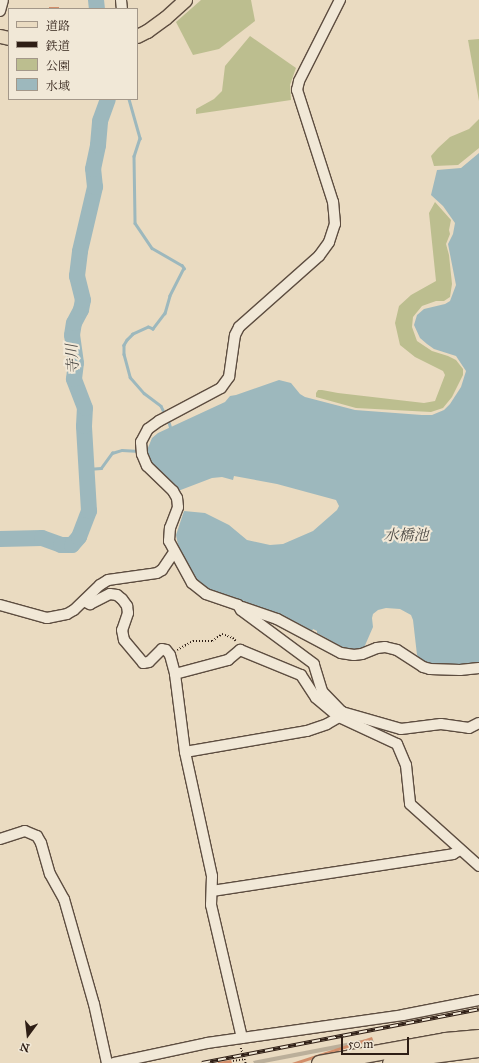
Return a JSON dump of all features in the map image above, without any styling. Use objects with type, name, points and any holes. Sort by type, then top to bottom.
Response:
[{"type":"highway","points":[[319,1063],[437,1042],[479,1037]]},
{"type":"highway","points":[[390,1063],[417,1057],[479,1049]]},
{"type":"main road","points":[[138,36],[165,18],[185,0]]},
{"type":"street","points":[[0,11],[3,0]]},
{"type":"street","points":[[340,0],[299,81],[297,90],[333,202],[335,224],[329,242],[319,256],[239,327],[234,340],[229,377],[221,388],[148,428],[141,442],[142,450],[147,466],[173,491],[177,498],[178,507],[169,534],[169,541],[192,584],[198,590],[277,619],[341,653],[354,655],[362,654],[377,648],[386,647],[397,650],[423,667],[460,670],[479,668]]},
{"type":"street","points":[[0,605],[47,618],[55,618],[74,610],[100,585],[108,580],[157,573],[162,570],[174,552]]},
{"type":"street","points":[[84,601],[90,604],[110,594],[117,595],[127,606],[128,613],[122,636],[143,663],[149,662],[162,649],[166,650],[170,655],[175,674],[185,752],[212,876],[211,905],[240,1038]]},
{"type":"street","points":[[238,605],[241,610],[314,664],[322,690],[340,714],[401,729],[442,724],[469,728],[479,724]]},
{"type":"street","points":[[175,674],[228,660],[240,650],[301,675],[316,698],[340,714],[397,744],[406,764],[410,804],[479,866]]},
{"type":"street","points":[[185,752],[307,730],[327,724],[340,714]]},
{"type":"street","points":[[0,839],[25,831],[37,836],[41,843],[50,874],[64,899],[94,1004],[107,1063]]},
{"type":"street","points":[[212,891],[446,855],[460,850]]},
{"type":"street","points":[[114,1063],[240,1038],[403,1015],[479,1000]]},
{"type":"path","points":[[170,655],[193,641],[212,641],[222,634],[233,638],[240,650]]},
{"type":"path","points":[[240,1038],[246,1063]]},
{"type":"path","points":[[233,1061],[245,1059]]},
{"type":"green space","points":[[201,0],[251,0],[255,21],[219,49],[193,55],[176,22]]},
{"type":"green space","points":[[250,36],[296,68],[290,85],[291,100],[196,114],[196,109],[214,99],[222,91],[225,66]]},
{"type":"green space","points":[[479,39],[479,101],[468,40]]},
{"type":"green space","points":[[479,119],[479,148],[458,165],[434,166],[431,156],[438,148],[450,137],[469,129]]},
{"type":"green space","points":[[435,202],[451,220],[449,230],[450,234],[446,244],[449,255],[452,284],[450,297],[444,301],[436,301],[422,306],[413,317],[412,327],[417,341],[432,351],[456,360],[463,369],[463,375],[452,397],[443,408],[431,412],[356,408],[316,397],[318,390],[322,390],[424,403],[435,401],[445,375],[443,371],[415,357],[400,345],[395,323],[399,306],[411,295],[436,281],[429,213]]},
{"type":"water","name":"水橋池","points":[[479,153],[479,664],[462,667],[423,664],[417,655],[413,620],[411,615],[400,609],[386,608],[378,610],[373,614],[373,627],[363,650],[362,648],[353,650],[342,647],[317,633],[317,631],[313,629],[312,631],[282,615],[212,590],[201,584],[193,576],[178,545],[176,535],[184,511],[205,513],[229,525],[247,540],[270,545],[283,544],[313,531],[337,510],[339,506],[336,500],[277,484],[234,476],[233,480],[222,477],[212,478],[178,491],[154,468],[145,455],[152,438],[158,433],[225,402],[230,396],[279,380],[291,383],[300,394],[305,397],[355,410],[432,415],[444,410],[450,404],[461,387],[466,371],[456,356],[434,349],[420,338],[414,325],[417,315],[424,309],[445,304],[450,301],[456,285],[448,244],[453,234],[455,223],[443,206],[431,195],[437,170],[461,168]]},
{"type":"building","points":[[372,1037],[373,1040],[302,1063],[292,1063]]},
{"type":"building","points":[[231,1060],[232,1063],[218,1063],[218,1062]]},
{"type":"waterway","name":"寺川","points":[[96,0],[97,8]]},
{"type":"waterway","name":"寺川","points":[[0,539],[42,538],[61,545],[72,545],[79,537],[89,511],[84,426],[85,408],[74,379],[76,363],[72,335],[74,323],[81,310],[83,300],[77,276],[80,251],[95,187],[93,169],[98,145],[100,121],[108,100]]},
{"type":"waterway","points":[[129,100],[140,138],[134,156],[135,223],[152,248],[182,265],[184,268],[170,296],[165,313],[153,329],[148,327],[133,334],[124,345],[124,354],[130,377],[144,393],[161,406],[165,414]]},
{"type":"waterway","points":[[169,422],[171,429]]},
{"type":"waterway","points":[[87,469],[101,468],[112,453],[122,450],[139,451]]},
{"type":"railway","points":[[202,1063],[479,1009]]}]
